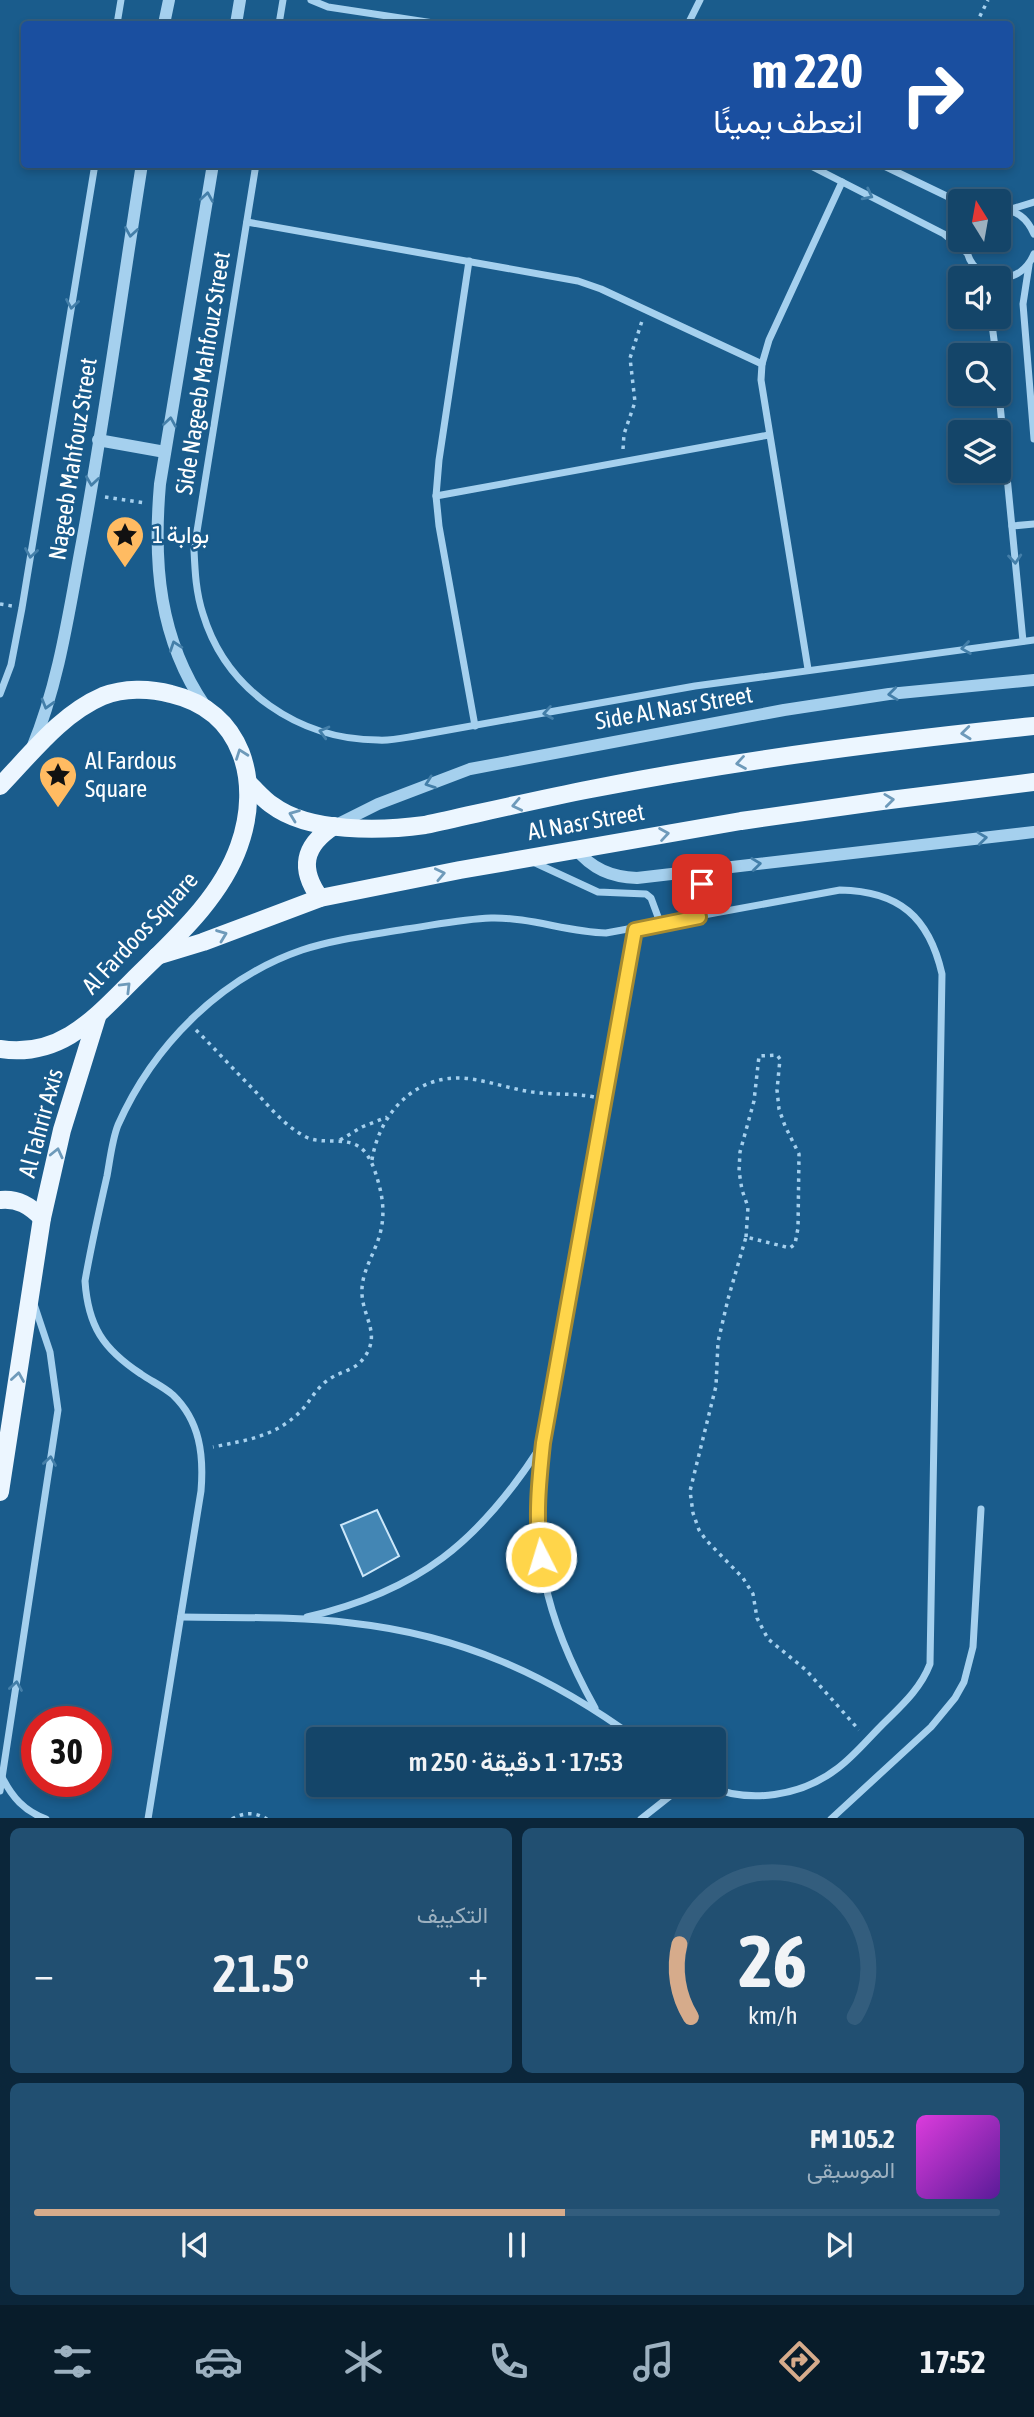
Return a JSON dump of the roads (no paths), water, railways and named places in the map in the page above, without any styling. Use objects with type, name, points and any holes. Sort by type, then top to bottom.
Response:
[{"type":"main road","name":"Al Fardoos Square","points":[[0,786],[63,721],[83,706],[106,695],[131,690],[157,690],[181,696],[205,707],[231,731],[244,759],[248,783],[248,818],[239,847],[226,875],[196,915],[97,1017],[76,1033],[54,1044],[29,1049],[0,1049]]},
{"type":"main road","name":"Al Nasr Street","points":[[248,783],[273,806],[295,817],[334,827],[387,829],[425,825],[590,789],[705,768],[819,751],[1034,726]]},
{"type":"main road","name":"Al Nasr Street","points":[[157,956],[203,942],[320,898],[575,848],[881,801],[1034,782]]},
{"type":"main road","points":[[320,898],[310,884],[306,867],[309,850],[319,836],[334,827]]},
{"type":"main road","name":"Al Tahrir Axis","points":[[0,1492],[42,1218],[62,1130],[97,1017]]},
{"type":"main road","points":[[0,1200],[19,1201],[42,1218]]},
{"type":"street","points":[[118,21],[121,0]]},
{"type":"street","points":[[165,21],[169,0]]},
{"type":"street","points":[[236,21],[240,0]]},
{"type":"street","points":[[280,21],[283,0]]},
{"type":"street","points":[[310,0],[328,7],[420,21]]},
{"type":"street","points":[[690,21],[700,0]]},
{"type":"street","points":[[0,694],[11,665],[22,608],[94,168]]},
{"type":"street","name":"Nageeb Mahfouz Street","points":[[28,756],[41,725],[55,673],[90,494],[141,168]]},
{"type":"street","points":[[205,707],[188,681],[174,646],[158,569],[156,529],[165,452],[212,168]]},
{"type":"street","name":"Side Nageeb Mahfouz Street","points":[[255,168],[194,550],[196,583],[203,615],[216,645],[234,672],[257,696],[284,716],[347,738],[379,741],[695,686],[1034,640]]},
{"type":"street","points":[[815,168],[948,238]]},
{"type":"street","points":[[888,168],[948,197]]},
{"type":"street","points":[[808,669],[762,397],[762,363],[769,340],[842,182]]},
{"type":"street","points":[[1012,208],[1034,202]]},
{"type":"street","points":[[1012,213],[1024,218],[1034,234]]},
{"type":"street","points":[[247,222],[578,281],[762,363]]},
{"type":"street","points":[[966,252],[974,266]]},
{"type":"street","points":[[1034,254],[1029,265],[1023,304],[1034,439]]},
{"type":"street","points":[[469,261],[436,496],[475,726]]},
{"type":"street","points":[[1011,278],[1029,265]]},
{"type":"street","points":[[1023,304],[1034,311]]},
{"type":"street","points":[[1000,406],[1023,641]]},
{"type":"street","points":[[436,496],[769,435]]},
{"type":"street","points":[[99,440],[165,452]]},
{"type":"street","points":[[1012,526],[1034,524]]},
{"type":"street","name":"Side Al Nasr Street","points":[[334,827],[378,804],[470,769],[784,710],[889,694],[1034,680]]},
{"type":"street","points":[[575,848],[596,868],[622,877],[637,878],[1034,832]]},
{"type":"street","points":[[524,858],[590,890],[646,894],[651,898],[661,925]]},
{"type":"street","points":[[699,917],[695,902],[696,891],[702,884],[729,867]]},
{"type":"street","points":[[148,1818],[204,1464],[199,1438],[188,1415],[172,1394],[124,1362],[107,1346],[94,1326],[86,1304],[85,1281],[117,1128],[142,1080],[161,1053],[188,1022],[223,992],[260,969],[300,951],[342,939],[490,918],[520,919],[581,932],[606,933],[635,930],[840,890],[865,891],[888,897],[909,910],[925,928],[937,950],[942,974],[930,1664],[925,1678],[914,1693],[839,1767],[821,1780],[779,1794],[756,1796],[726,1791]]},
{"type":"street","points":[[595,1708],[573,1668],[555,1625],[544,1580],[538,1535],[538,1489],[543,1443],[635,930]]},
{"type":"street","points":[[0,1791],[58,1410],[50,1352],[31,1297]]},
{"type":"street","points":[[298,1619],[341,1609],[383,1593],[423,1573],[459,1546],[491,1516],[519,1481],[543,1443]]},
{"type":"street","points":[[831,1818],[932,1727],[964,1682],[973,1647],[981,1509]]},
{"type":"street","points":[[181,1617],[298,1619],[376,1626],[453,1643],[502,1660],[538,1677],[595,1708],[621,1727]]},
{"type":"street","points":[[2,1777],[21,1805],[35,1815],[46,1818]]},
{"type":"street","points":[[641,1818],[668,1797]]},
{"type":"place","name":"بوابة 1","points":[[125,569]]},
{"type":"place","name":"Al Fardous Square","points":[[58,809]]}]
